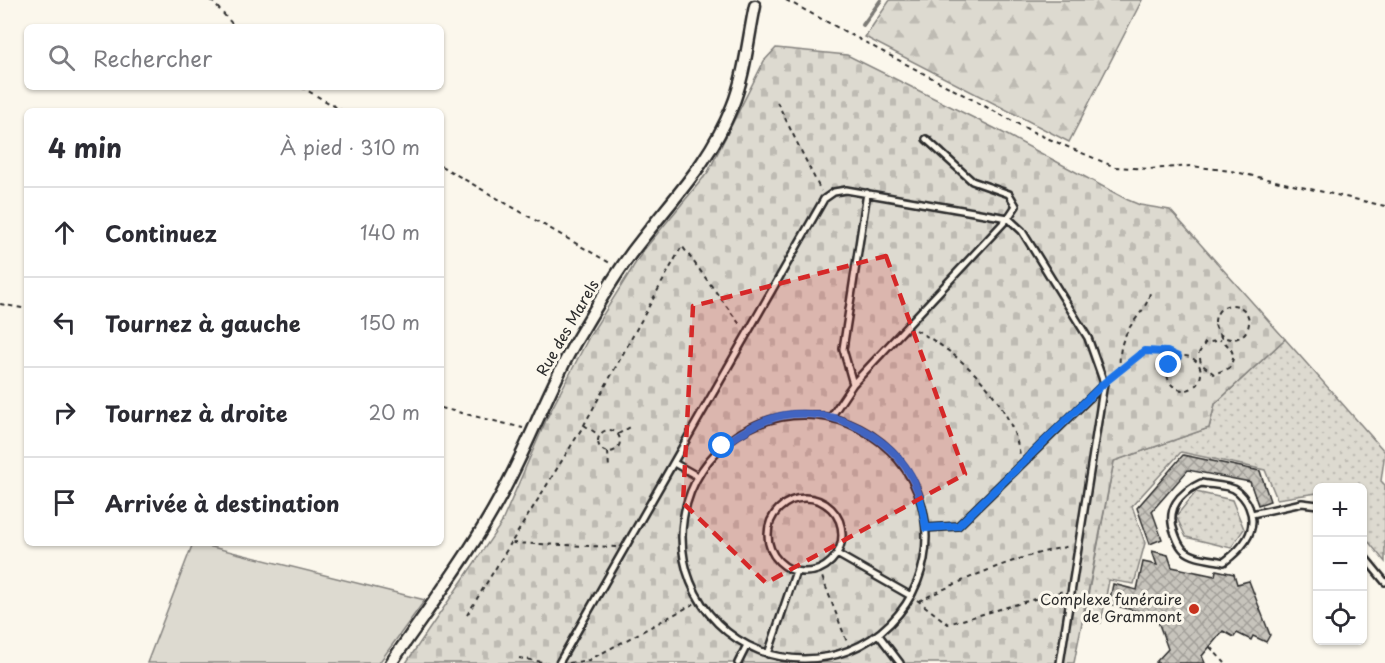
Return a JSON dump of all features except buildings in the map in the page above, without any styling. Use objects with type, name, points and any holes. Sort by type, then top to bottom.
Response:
[{"type":"street","name":"Rue des Marels","points":[[391,663],[470,549],[510,480],[531,430],[571,350],[619,270],[643,237],[680,195],[718,135],[740,82],[755,6]]},
{"type":"lane","points":[[831,417],[853,384],[1008,218],[1016,206],[1009,194],[972,181],[926,139]]},
{"type":"lane","points":[[559,663],[824,199],[834,192],[846,190],[1008,218],[1022,231],[1088,338],[1104,383],[1060,663]]},
{"type":"lane","points":[[853,384],[843,349],[867,193]]},
{"type":"lane","points":[[926,528],[958,526],[1104,383]]},
{"type":"lane","points":[[792,414],[831,417],[868,431],[897,457],[918,490],[926,528],[924,563],[911,596],[897,617],[878,634],[850,650],[812,661],[768,654],[747,645],[716,622],[693,590],[682,552],[684,513],[697,476],[722,446],[754,424],[792,414]]},
{"type":"lane","points":[[674,463],[697,476]]},
{"type":"lane","points":[[1201,483],[1235,489],[1247,502],[1252,514],[1254,526],[1248,537],[1236,554],[1224,562],[1195,556],[1184,550],[1173,530],[1171,513],[1175,501],[1201,483]]},
{"type":"lane","points":[[811,498],[830,507],[841,524],[842,534],[837,554],[819,569],[796,571],[779,561],[769,543],[770,523],[775,514],[791,501],[811,498]]},
{"type":"lane","points":[[1252,514],[1302,503],[1313,504]]},
{"type":"lane","points":[[837,554],[911,596]]},
{"type":"lane","points":[[1367,560],[1385,582]]},
{"type":"lane","points":[[768,654],[796,571]]},
{"type":"lane","points":[[878,634],[900,663]]},
{"type":"lane","points":[[738,663],[747,645]]},
{"type":"path","points":[[211,0],[232,24]]},
{"type":"path","points":[[786,0],[1035,133],[1115,167],[1149,169],[1191,166],[1231,171],[1385,206]]},
{"type":"path","points":[[306,90],[338,108]]},
{"type":"path","points":[[777,102],[824,199]]},
{"type":"path","points":[[444,168],[619,270]]},
{"type":"path","points":[[467,615],[584,425],[682,246],[747,334]]},
{"type":"path","points":[[1120,371],[1119,355],[1125,334],[1141,315],[1149,293]]},
{"type":"path","points":[[0,304],[24,308]]},
{"type":"path","points":[[1199,359],[1204,369],[1214,374],[1230,368],[1233,352],[1221,340],[1215,325],[1221,309],[1237,306],[1247,312],[1250,324],[1241,338],[1230,340],[1220,335]]},
{"type":"path","points":[[908,325],[947,348],[996,398],[1017,441],[1022,464]]},
{"type":"path","points":[[1178,357],[1169,365],[1167,376],[1172,386],[1182,391],[1193,388],[1200,380],[1199,359],[1205,343],[1221,340]]},
{"type":"path","points":[[1104,383],[1144,351],[1167,352],[1178,357],[1189,356],[1199,363]]},
{"type":"path","points":[[444,409],[531,430]]},
{"type":"path","points":[[584,425],[599,435]]},
{"type":"path","points":[[618,434],[632,426]]},
{"type":"path","points":[[599,435],[608,429],[618,434],[621,441],[618,448],[608,452]]},
{"type":"path","points":[[599,435],[599,446],[608,452]]},
{"type":"path","points":[[608,452],[609,468]]},
{"type":"path","points":[[511,543],[625,547]]},
{"type":"path","points":[[919,601],[950,586],[1049,550],[1078,544]]},
{"type":"path","points":[[819,569],[850,650]]},
{"type":"path","points":[[911,596],[948,624],[1072,588]]},
{"type":"path","points":[[568,663],[589,660],[701,600]]},
{"type":"path","points":[[1210,647],[1225,663]]},
{"type":"path","points":[[519,658],[549,663]]},
{"type":"highlighted area","points":[[886,256],[965,474],[766,583],[683,503],[693,306]]},
{"type":"green space","points":[[890,0],[1142,0],[1069,142],[865,37]]},
{"type":"green space","points":[[776,48],[847,55],[994,128],[1128,200],[1140,205],[1170,210],[1285,339],[1215,404],[1209,428],[1114,461],[1074,663],[406,663],[501,524],[547,418],[589,337],[643,251],[708,172],[764,61]]},
{"type":"green space","points":[[1285,339],[1385,452],[1381,481],[1385,485],[1385,562],[1367,540],[1367,483],[1313,483],[1313,494],[1277,499],[1265,470],[1181,452],[1132,506],[1145,543],[1134,584],[1109,580],[1101,623],[1083,621],[1114,461],[1209,428],[1215,404]]},
{"type":"green space","points":[[1196,492],[1232,500],[1244,529],[1231,548],[1186,537],[1176,516]]},
{"type":"green space","points":[[192,546],[208,546],[425,600],[379,663],[147,663]]},
{"type":"waterway","points":[[863,25],[881,0]]},
{"type":"place","name":"Complexe funéraire de Grammont","points":[[1194,609]]},
{"type":"route","points":[[722,446],[754,424],[792,414],[831,417],[868,431],[897,457],[918,490],[926,528],[958,526],[1104,383],[1144,351],[1167,352],[1178,357],[1169,365]]}]
